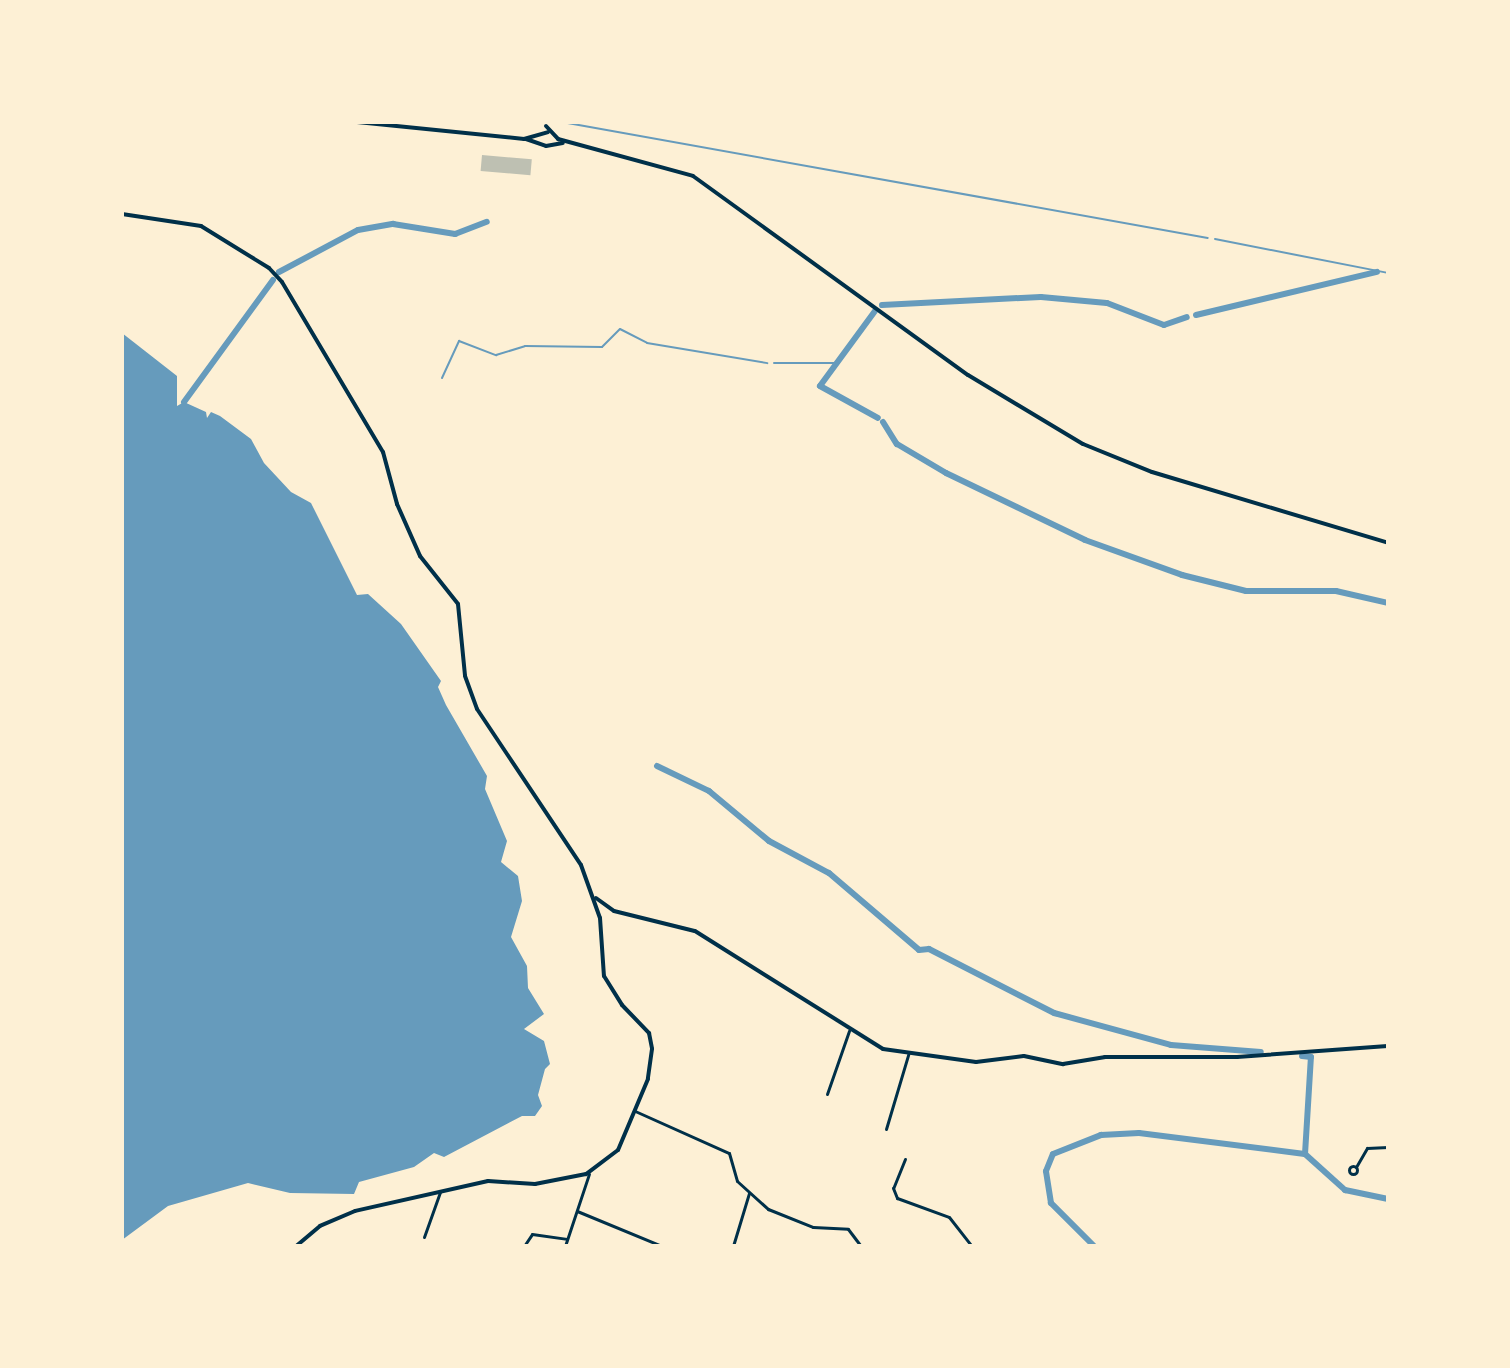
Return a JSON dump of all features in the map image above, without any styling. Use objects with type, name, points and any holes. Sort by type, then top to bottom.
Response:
[{"type":"street","points":[[360,122],[524,139],[542,144],[572,143]]},
{"type":"street","points":[[417,129],[418,122]]},
{"type":"street","points":[[542,144],[546,124]]},
{"type":"street","points":[[546,124],[552,134],[552,144]]},
{"type":"street","points":[[524,139],[552,134],[572,143],[693,176],[979,382],[1083,444],[1198,487],[1283,508],[1388,543]]},
{"type":"street","points":[[122,214],[201,226],[269,268],[282,282],[383,452],[397,504],[420,556],[458,604],[465,676],[477,709],[581,865],[595,897],[604,976],[622,1005],[649,1033],[652,1049],[648,1079],[618,1150],[590,1171],[535,1184],[488,1181],[336,1217],[296,1246]]},
{"type":"street","points":[[595,897],[614,911],[695,931],[767,972],[849,1031],[883,1049],[976,1062],[1024,1056],[1063,1064],[1105,1057],[1237,1057],[1388,1046]]},
{"type":"street","points":[[827,1094],[849,1031]]},
{"type":"street","points":[[886,1129],[909,1051]]},
{"type":"street","points":[[635,1111],[729,1153],[737,1181],[749,1193],[788,1219],[848,1229],[861,1246]]},
{"type":"street","points":[[1356,1167],[1367,1148],[1388,1147]]},
{"type":"street","points":[[905,1159],[893,1188],[897,1198],[949,1217],[972,1246]]},
{"type":"street","points":[[565,1246],[590,1171]]},
{"type":"street","points":[[424,1237],[440,1192]]},
{"type":"street","points":[[733,1246],[749,1193]]},
{"type":"street","points":[[577,1211],[662,1246]]},
{"type":"street","points":[[524,1246],[532,1234],[567,1239]]},
{"type":"water","points":[[122,333],[177,376],[177,406],[184,402],[206,412],[207,418],[211,412],[220,416],[251,439],[264,463],[291,492],[311,503],[357,595],[368,594],[401,624],[441,681],[438,687],[446,705],[487,776],[485,789],[507,841],[501,862],[518,876],[522,901],[511,937],[527,966],[528,988],[544,1014],[524,1029],[544,1041],[550,1064],[545,1069],[538,1095],[542,1106],[535,1116],[522,1116],[444,1157],[434,1153],[414,1167],[359,1182],[354,1194],[290,1193],[248,1183],[168,1206],[122,1240]]},
{"type":"building","points":[[482,155],[532,159],[530,175],[481,171]]},
{"type":"waterway","points":[[562,122],[1208,238]]},
{"type":"waterway","points":[[279,272],[358,230],[393,224],[455,234],[487,222]]},
{"type":"waterway","points":[[1215,239],[1388,273]]},
{"type":"waterway","points":[[1196,315],[1377,272]]},
{"type":"waterway","points":[[184,402],[273,280]]},
{"type":"waterway","points":[[882,305],[1041,297],[1107,303],[1164,325],[1187,317]]},
{"type":"waterway","points":[[875,311],[820,386],[878,418]]},
{"type":"waterway","points":[[442,378],[459,341],[496,355],[525,346],[602,347],[620,329],[647,343],[767,363]]},
{"type":"waterway","points":[[774,363],[837,363]]},
{"type":"waterway","points":[[883,422],[897,444],[946,473],[1085,540],[1182,575],[1246,591],[1336,591],[1388,603]]},
{"type":"waterway","points":[[657,766],[709,791],[769,841],[829,873],[919,950],[929,949],[1054,1013],[1171,1045],[1261,1052]]},
{"type":"waterway","points":[[1094,1246],[1051,1203],[1046,1171],[1053,1154],[1101,1135],[1139,1133],[1305,1154],[1311,1057],[1302,1056]]},
{"type":"waterway","points":[[1305,1154],[1345,1190],[1388,1199]]}]
